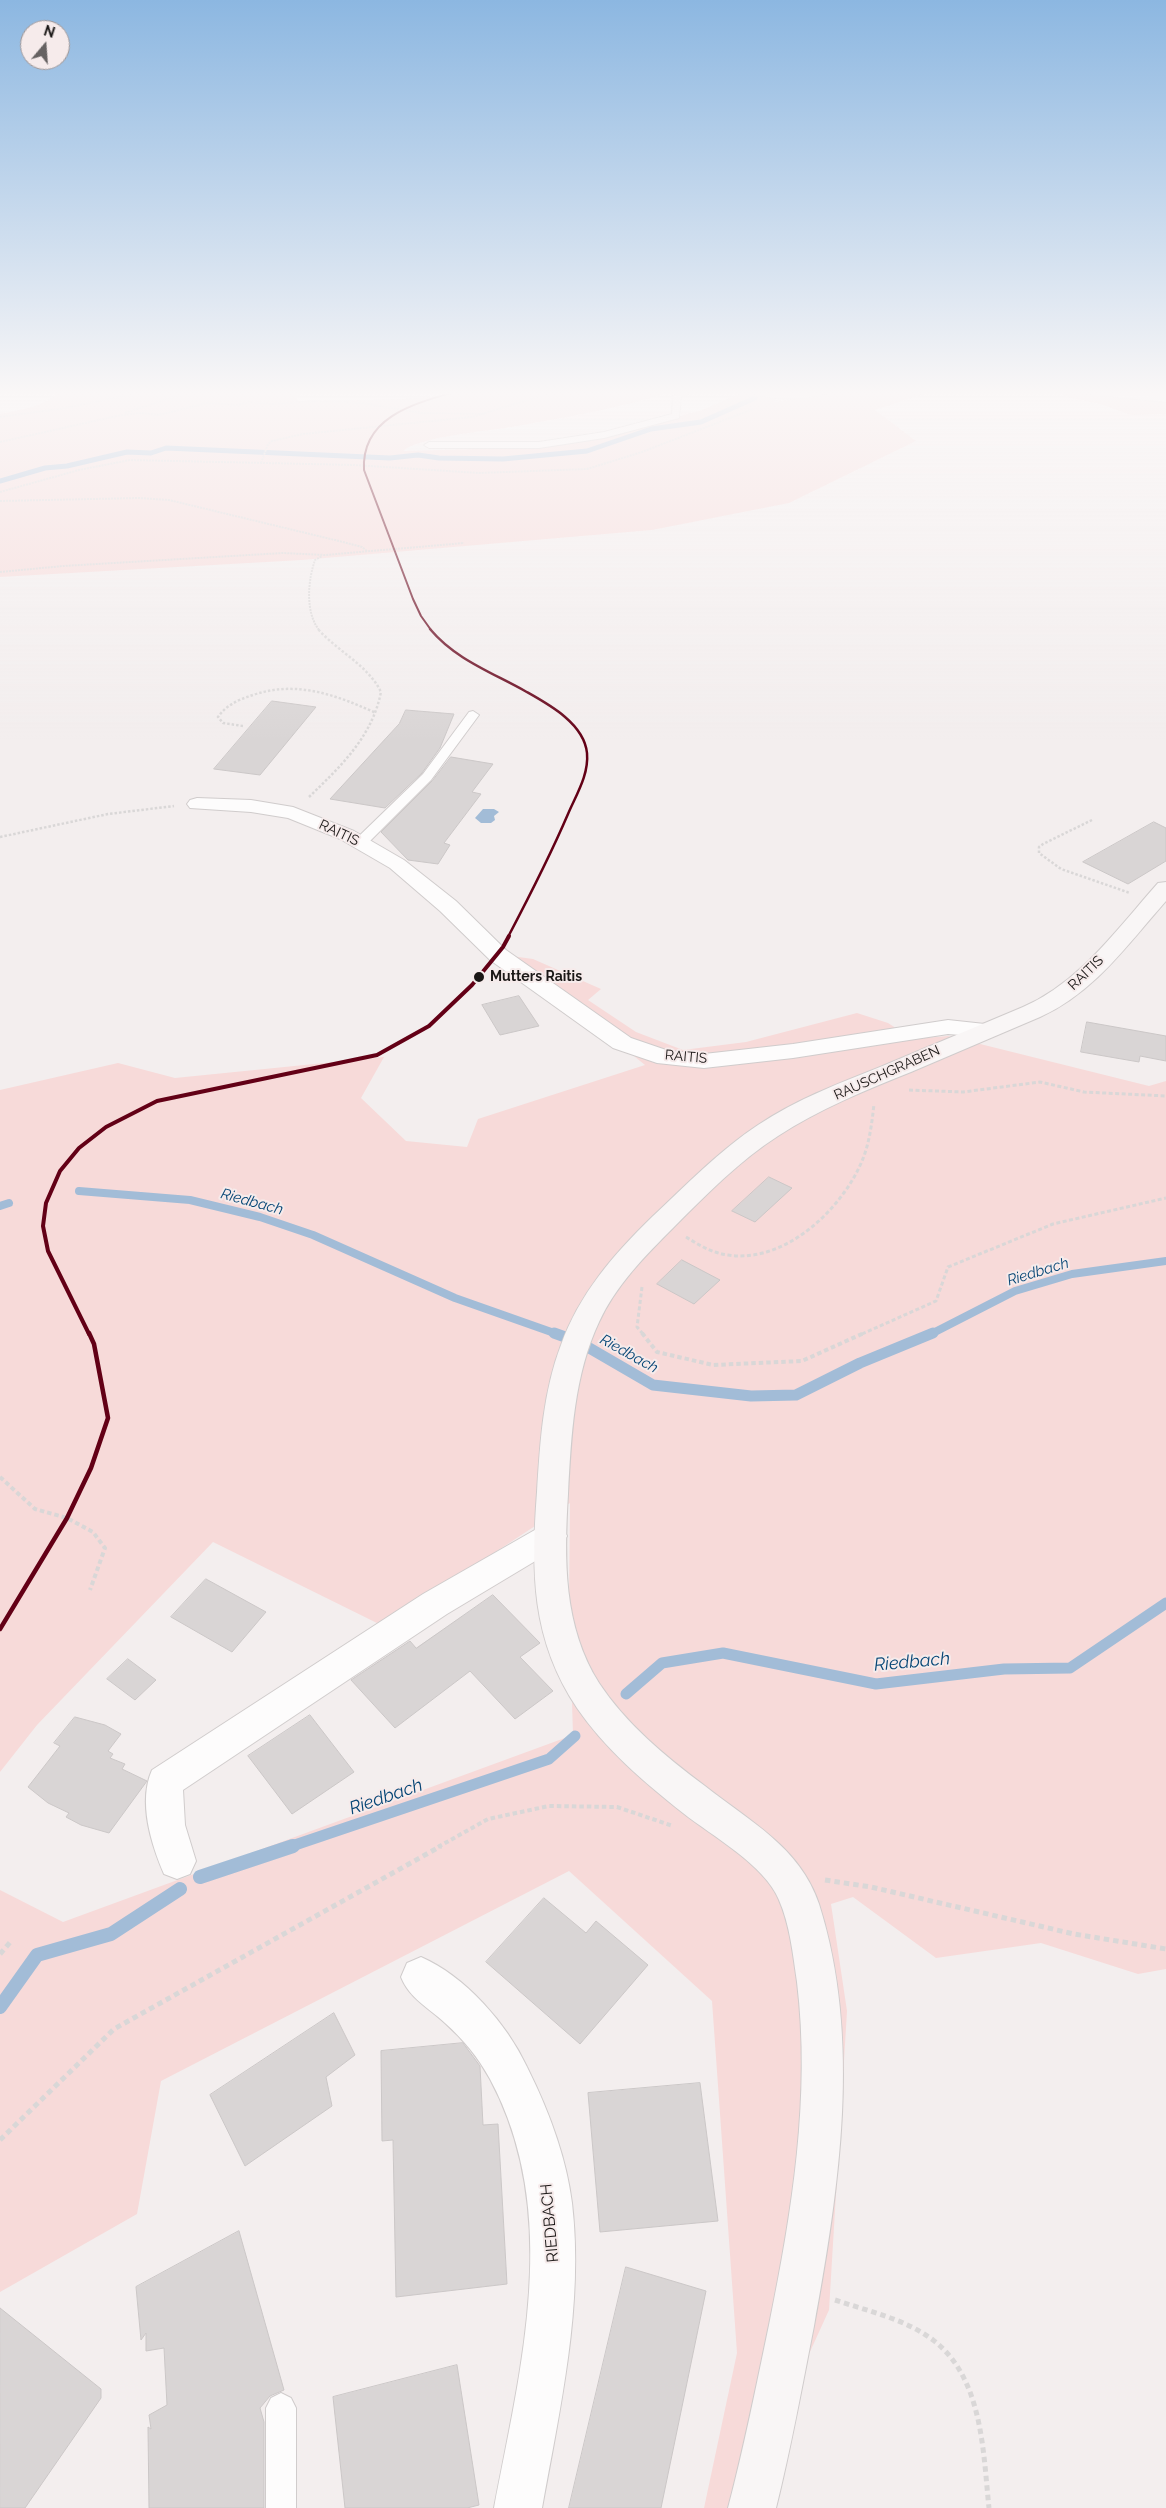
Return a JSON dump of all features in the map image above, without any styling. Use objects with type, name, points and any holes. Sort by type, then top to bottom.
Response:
[{"type":"street","name":"RAITIS","points":[[197,804],[251,806],[293,813],[347,835],[397,864],[441,900],[498,955],[622,1043],[666,1058],[704,1061],[792,1051],[948,1027],[986,1030],[1046,1006],[1073,988],[1160,895]]},
{"type":"street","name":"RAUSCHGRABEN","points":[[752,2508],[764,2465],[799,2287],[819,2124],[822,2033],[817,1982],[800,1905],[785,1874],[769,1856],[679,1789],[635,1752],[595,1707],[574,1673],[557,1625],[551,1592],[551,1536],[556,1424],[575,1343],[588,1315],[610,1280],[655,1230],[741,1151],[789,1118],[986,1030]]},
{"type":"street","points":[[177,1860],[167,1825],[165,1782],[435,1604],[551,1536]]},
{"type":"street","name":"RIEDBACH","points":[[421,1977],[474,2024],[503,2061],[530,2120],[546,2176],[555,2239],[554,2284],[550,2324],[518,2508]]},
{"type":"lane","points":[[360,843],[427,777],[446,755],[473,715]]},
{"type":"lane","points":[[281,2508],[282,2408]]},
{"type":"path","points":[[203,508],[339,540],[362,547],[368,551]]},
{"type":"path","points":[[0,572],[63,566],[283,553],[325,555],[464,543]]},
{"type":"path","points":[[293,813],[356,748],[376,713],[381,696],[378,685],[328,640],[310,616],[313,564],[317,558],[325,555]]},
{"type":"path","points":[[242,726],[221,722],[218,717],[228,706],[249,696],[289,687],[316,689],[376,713]]},
{"type":"path","points":[[0,837],[65,821],[138,808],[197,804]]},
{"type":"path","points":[[1092,820],[1043,844],[1039,848],[1039,853],[1061,869],[1160,895]]},
{"type":"path","points":[[1166,1096],[1084,1092],[1040,1082],[963,1092],[912,1091],[874,1080],[872,1090],[874,1111],[865,1148],[847,1185],[835,1204],[806,1233],[769,1252],[730,1256],[655,1230],[637,1327],[656,1352],[713,1365],[802,1361],[936,1301],[948,1267],[1053,1224],[1166,1198]]},
{"type":"path","points":[[0,1477],[35,1509],[67,1518],[92,1532],[106,1548],[90,1590]]},
{"type":"path","points":[[0,2140],[114,2029],[488,1820],[549,1806],[617,1807],[681,1829]]},
{"type":"path","points":[[785,1874],[871,1887],[1074,1934],[1166,1949]]},
{"type":"path","points":[[0,1954],[12,1940]]},
{"type":"path","points":[[799,2287],[896,2320],[935,2341],[947,2353],[966,2381],[972,2399],[982,2450],[989,2508]]},
{"type":"shaded area","points":[[0,508],[763,508],[652,530],[302,560],[0,577]]},
{"type":"shaded area","points":[[511,956],[533,959],[601,989],[588,1000],[636,1032],[683,1050],[746,1042],[857,1013],[888,1023],[913,1039],[948,1036],[1149,1086],[1166,1081],[1166,1969],[1138,1974],[1041,1943],[936,1958],[853,1897],[831,1904],[847,2011],[829,2310],[739,2508],[704,2508],[737,2353],[712,2001],[569,1871],[161,2081],[137,2214],[0,2292],[0,1890],[63,1922],[573,1735],[569,1604],[570,1503],[383,1626],[213,1542],[37,1725],[0,1772],[0,1090],[118,1063],[175,1078],[384,1057],[361,1098],[406,1141],[467,1147],[478,1119],[645,1065]]},
{"type":"water","points":[[483,809],[494,809],[499,812],[494,816],[495,820],[491,823],[481,823],[475,818]]},
{"type":"building","points":[[272,701],[316,707],[260,775],[214,769]]},
{"type":"building","points":[[406,710],[454,714],[440,748],[422,773],[385,808],[330,799],[399,724]]},
{"type":"building","points":[[451,757],[493,764],[472,792],[481,794],[444,843],[450,845],[438,864],[408,860],[381,832],[432,781]]},
{"type":"building","points":[[1154,822],[1166,828],[1166,861],[1128,884],[1083,862]]},
{"type":"building","points":[[519,996],[539,1026],[500,1035],[482,1005]]},
{"type":"building","points":[[1087,1022],[1166,1036],[1166,1061],[1140,1056],[1139,1062],[1081,1052]]},
{"type":"building","points":[[769,1177],[792,1188],[755,1222],[732,1211]]},
{"type":"building","points":[[682,1260],[720,1280],[694,1304],[657,1284]]},
{"type":"building","points":[[206,1579],[266,1612],[232,1652],[171,1617]]},
{"type":"building","points":[[493,1595],[540,1643],[520,1657],[553,1691],[515,1719],[470,1671],[395,1728],[351,1680],[410,1641],[416,1648]]},
{"type":"building","points":[[128,1659],[156,1680],[135,1700],[107,1679]]},
{"type":"building","points":[[310,1715],[354,1772],[292,1814],[248,1756]]},
{"type":"building","points":[[75,1717],[105,1725],[121,1734],[108,1751],[113,1754],[110,1758],[125,1764],[122,1769],[147,1781],[109,1833],[81,1825],[66,1817],[69,1813],[48,1803],[28,1787],[60,1746],[54,1743]]},
{"type":"building","points":[[544,1898],[586,1933],[596,1921],[648,1965],[580,2044],[486,1962]]},
{"type":"building","points":[[334,2013],[355,2055],[326,2077],[332,2106],[245,2166],[210,2095]]},
{"type":"building","points":[[463,2043],[480,2066],[483,2125],[498,2124],[507,2284],[396,2297],[393,2140],[382,2141],[381,2051]]},
{"type":"building","points":[[700,2083],[718,2221],[600,2232],[588,2093]]},
{"type":"building","points":[[239,2231],[284,2390],[270,2396],[260,2408],[264,2422],[264,2508],[149,2508],[148,2427],[151,2429],[149,2415],[167,2405],[164,2348],[146,2351],[146,2333],[141,2340],[136,2287]]},
{"type":"building","points":[[626,2267],[706,2291],[661,2508],[569,2508]]},
{"type":"building","points":[[0,2308],[101,2389],[101,2398],[25,2508],[0,2508]]},
{"type":"building","points":[[457,2365],[479,2505],[467,2508],[345,2508],[333,2397]]},
{"type":"waterway","name":"Riedbach","points":[[79,1191],[190,1200],[260,1217],[313,1235],[455,1298],[557,1334]]},
{"type":"waterway","name":"Riedbach","points":[[0,1206],[9,1203]]},
{"type":"waterway","name":"Riedbach","points":[[933,1333],[1015,1291],[1072,1274],[1166,1261]]},
{"type":"waterway","name":"Riedbach","points":[[554,1333],[579,1342],[653,1385],[751,1396],[796,1395],[860,1363],[933,1333]]},
{"type":"waterway","name":"Riedbach","points":[[626,1694],[662,1663],[723,1653],[876,1684],[1004,1669],[1070,1668],[1166,1603]]},
{"type":"waterway","name":"Riedbach","points":[[289,1847],[549,1759],[575,1736]]},
{"type":"waterway","name":"Riedbach","points":[[200,1877],[293,1846]]},
{"type":"waterway","name":"Riedbach","points":[[0,2007],[37,1955],[111,1934],[180,1889]]},
{"type":"transit line","points":[[0,1629],[67,1518],[91,1468],[108,1418],[94,1344],[48,1251],[43,1226],[46,1203],[60,1171],[79,1148],[106,1127],[157,1101],[377,1055],[429,1026],[472,985],[503,947],[544,869],[585,775],[587,752],[579,733],[563,715],[542,700],[454,652],[440,640],[424,621],[413,599],[379,508]]},
{"type":"place","name":"Mutters Raitis","points":[[479,977]]}]
